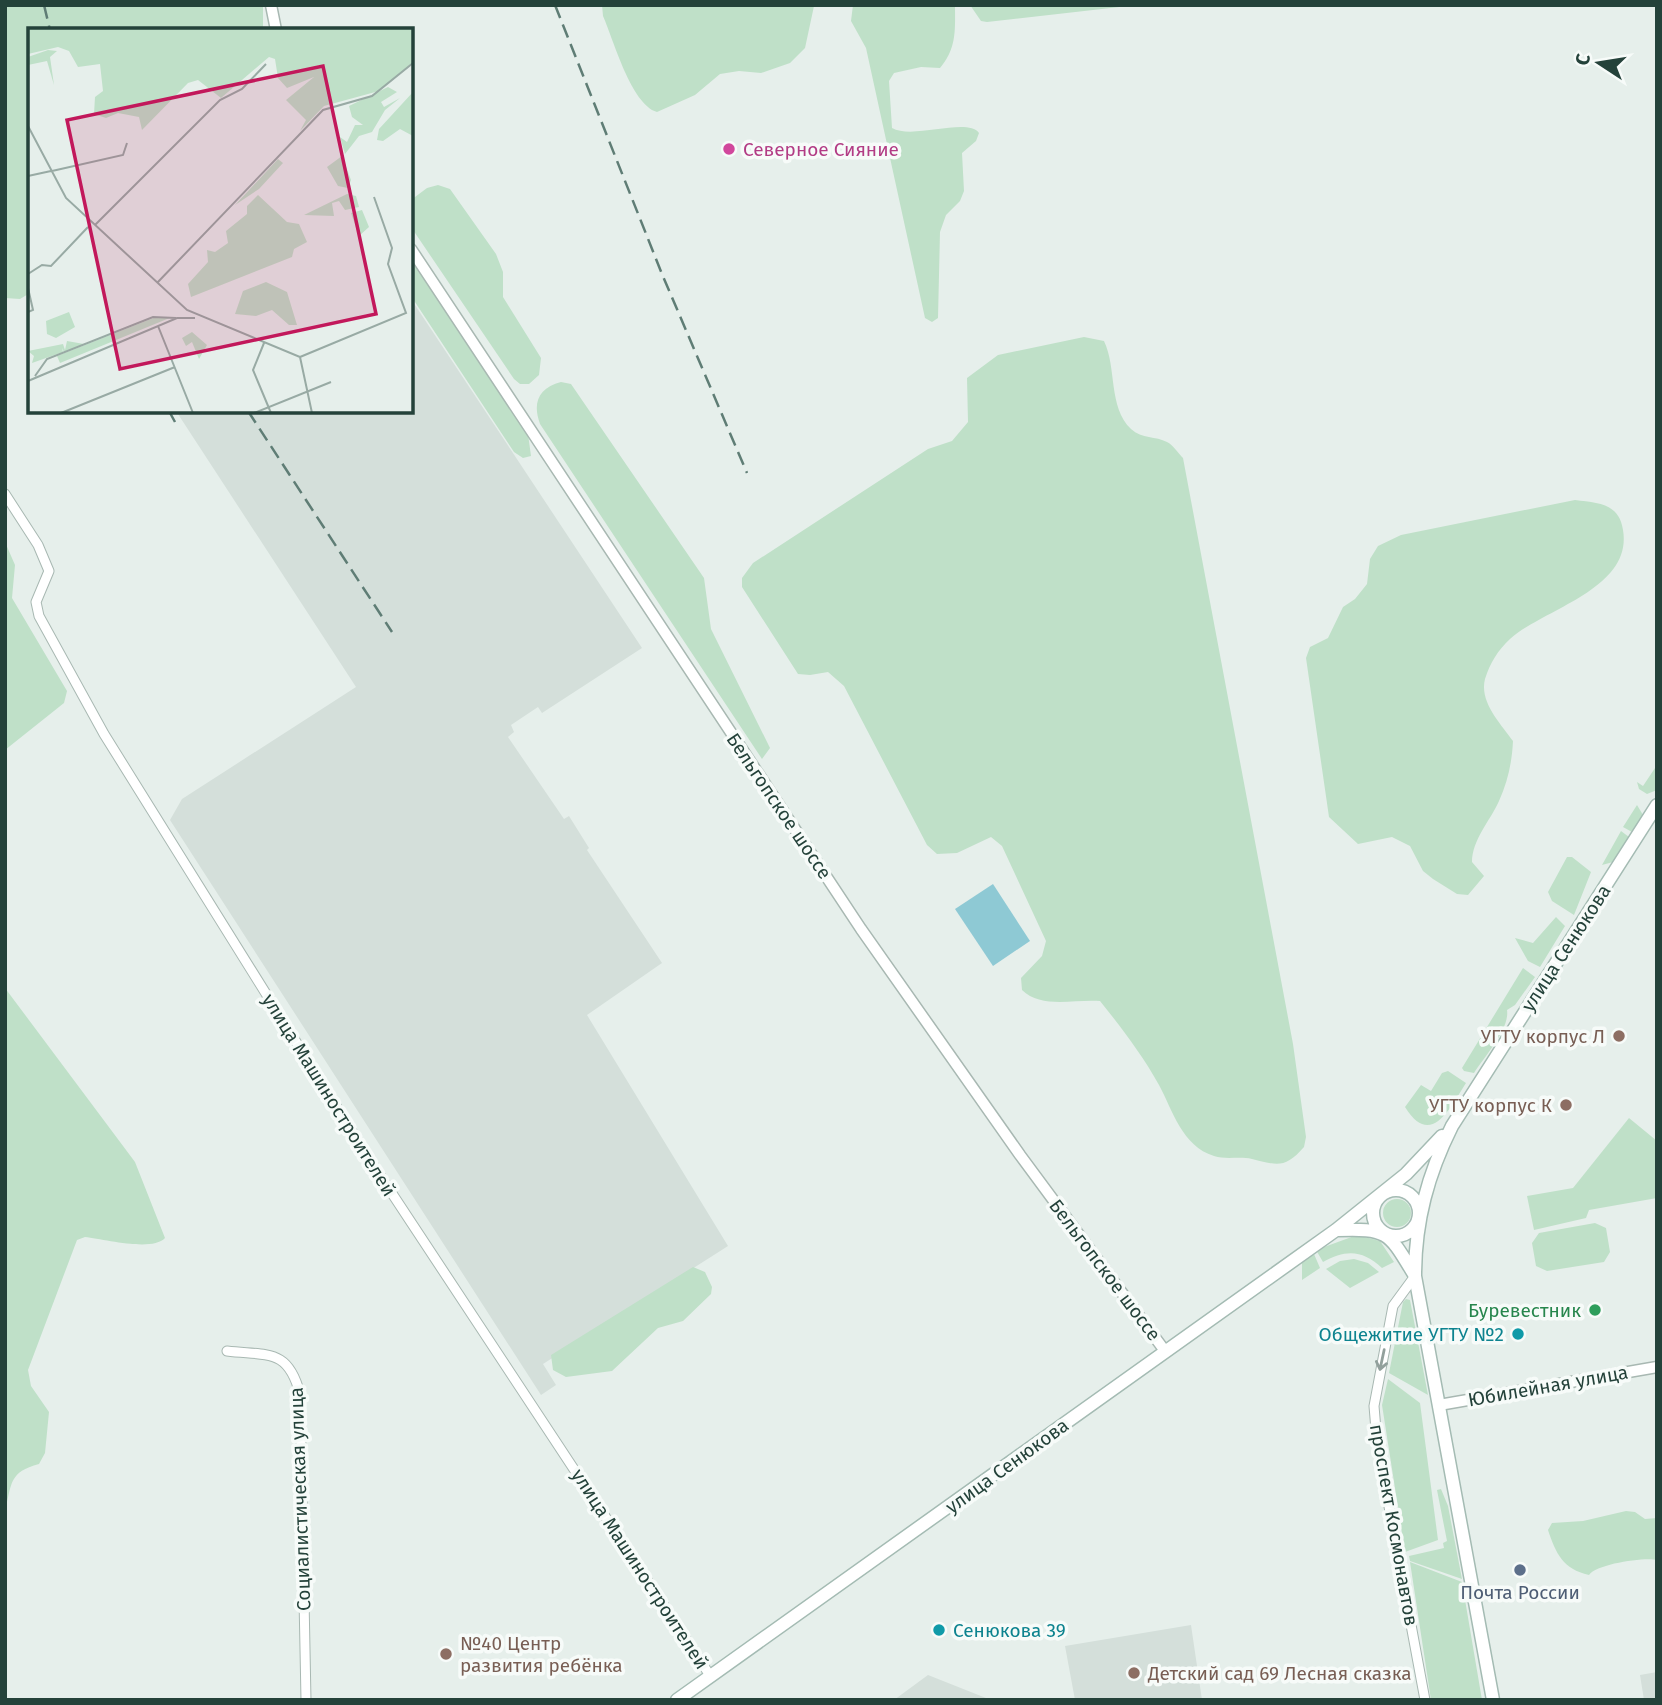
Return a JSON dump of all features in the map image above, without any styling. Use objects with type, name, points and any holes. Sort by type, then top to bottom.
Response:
[{"type":"main road","name":"улица Сенюкова","points":[[1418,1220],[1432,1170],[1452,1126],[1657,806]]},
{"type":"main road","name":"улица Сенюкова","points":[[677,1700],[1336,1230],[1381,1196],[1452,1126]]},
{"type":"main road","points":[[1415,1276],[1374,1216],[1381,1196],[1395,1191],[1409,1194],[1418,1205],[1415,1276],[1493,1700]]},
{"type":"main road","points":[[1336,1230],[1370,1228],[1402,1235],[1415,1227],[1418,1220]]},
{"type":"street","points":[[271,5],[276,28]]},
{"type":"street","name":"Бельгопское шоссе","points":[[413,252],[861,929],[1020,1155],[1165,1351]]},
{"type":"street","name":"улица Машиностроителей","points":[[5,495],[38,545],[49,571],[36,602],[39,616],[84,701],[373,1165],[711,1677]]},
{"type":"street","name":"проспект Космонавтов","points":[[1415,1276],[1393,1306],[1374,1406],[1377,1442],[1424,1700]]},
{"type":"street","name":"Социалистическая улица","points":[[227,1351],[277,1357],[295,1372],[300,1394],[306,1700]]},
{"type":"street","name":"Юбилейная улица","points":[[1439,1405],[1657,1367]]},
{"type":"shaded area","points":[[413,302],[642,648],[542,713],[538,707],[511,725],[514,732],[508,737],[564,819],[569,816],[589,848],[587,850],[662,963],[587,1015],[728,1246],[543,1364],[556,1385],[541,1395],[170,820],[182,799],[356,687],[177,413],[413,413]]},
{"type":"shaded area","name":"Детский сад 69 Лесная сказка","points":[[1191,1625],[1202,1700],[1075,1700],[1065,1646]]},
{"type":"shaded area","points":[[1657,1672],[1657,1700],[1644,1700],[1640,1675]]},
{"type":"shaded area","points":[[928,1675],[991,1700],[894,1700]]},
{"type":"green space","points":[[5,5],[263,5],[263,28],[28,28],[28,294],[20,299],[5,298]]},
{"type":"green space","points":[[602,5],[814,6],[805,48],[790,63],[761,73],[739,71],[720,74],[695,95],[657,112],[648,107],[631,85],[603,16]]},
{"type":"green space","points":[[853,5],[955,5],[952,46],[940,68],[921,67],[894,73],[889,81],[892,128],[913,132],[963,127],[979,133],[976,141],[962,153],[964,191],[960,201],[946,215],[940,232],[938,318],[932,322],[925,318],[866,48],[851,21]]},
{"type":"green space","points":[[970,5],[1137,5],[987,22],[981,21]]},
{"type":"green space","points":[[438,185],[450,189],[496,254],[503,272],[503,297],[541,358],[539,375],[529,384],[520,384],[514,379],[413,230],[413,198],[427,188]]},
{"type":"green space","points":[[413,259],[528,434],[531,456],[523,458],[514,452],[413,299]]},
{"type":"green space","points":[[1084,337],[1104,341],[1119,410],[1131,429],[1167,442],[1183,458],[1293,1044],[1306,1137],[1304,1147],[1291,1159],[1280,1164],[1214,1156],[1194,1144],[1180,1126],[1146,1063],[1100,1001],[1048,1001],[1030,996],[1022,990],[1021,978],[1042,956],[1046,941],[1002,846],[991,837],[957,853],[937,854],[927,845],[844,686],[828,672],[798,674],[742,587],[742,578],[753,563],[928,449],[952,441],[968,422],[967,378],[998,355]]},
{"type":"green space","points":[[561,382],[571,384],[704,578],[711,629],[770,748],[762,759],[540,424],[537,409],[539,397],[547,388]]},
{"type":"green space","points":[[1575,500],[1606,506],[1617,514],[1623,530],[1622,550],[1614,568],[1600,583],[1510,639],[1489,668],[1485,679],[1485,696],[1492,712],[1513,741],[1512,756],[1502,794],[1478,838],[1473,854],[1472,862],[1484,876],[1468,895],[1457,894],[1423,871],[1410,846],[1392,837],[1358,844],[1329,817],[1306,658],[1310,647],[1328,638],[1343,607],[1355,599],[1367,584],[1370,559],[1378,546],[1401,535]]},
{"type":"green space","points":[[5,542],[15,565],[12,598],[67,691],[64,703],[5,750]]},
{"type":"green space","points":[[1655,768],[1657,790],[1647,794],[1639,789],[1637,782],[1643,786]]},
{"type":"green space","points":[[1637,805],[1643,815],[1632,832],[1623,827]]},
{"type":"green space","points":[[1621,831],[1629,837],[1613,862],[1602,865]]},
{"type":"green space","points":[[1567,857],[1572,857],[1591,872],[1574,915],[1552,901],[1548,892]]},
{"type":"green space","points":[[1556,917],[1565,926],[1540,967],[1528,961],[1515,938],[1533,943]]},
{"type":"green space","points":[[1523,968],[1535,977],[1515,1005],[1507,1010],[1501,1034],[1474,1073],[1464,1071],[1462,1068]]},
{"type":"green space","points":[[5,988],[135,1162],[165,1238],[150,1244],[85,1237],[77,1240],[28,1370],[31,1386],[49,1412],[45,1453],[39,1464],[22,1471],[13,1480],[5,1511]]},
{"type":"green space","points":[[1448,1071],[1466,1083],[1447,1113],[1432,1124],[1423,1124],[1414,1119],[1405,1107],[1421,1085],[1431,1091],[1442,1073]]},
{"type":"green space","points":[[1629,1118],[1657,1141],[1657,1198],[1589,1210],[1586,1218],[1534,1230],[1527,1196],[1573,1188]]},
{"type":"green space","points":[[1397,1199],[1407,1203],[1411,1213],[1407,1223],[1397,1227],[1387,1223],[1383,1213],[1387,1203]]},
{"type":"green space","name":"Буревестник","points":[[1595,1223],[1606,1228],[1610,1252],[1604,1262],[1547,1271],[1536,1266],[1532,1243],[1539,1233]]},
{"type":"green space","points":[[1357,1235],[1380,1241],[1394,1262],[1382,1268],[1361,1255],[1347,1253],[1323,1262],[1316,1250]]},
{"type":"green space","points":[[1314,1254],[1320,1268],[1302,1280],[1302,1263]]},
{"type":"green space","points":[[1354,1259],[1368,1263],[1379,1272],[1350,1288],[1326,1269],[1340,1261]]},
{"type":"green space","points":[[693,1267],[705,1272],[712,1287],[711,1294],[683,1321],[658,1328],[612,1371],[566,1377],[553,1370],[551,1355]]},
{"type":"green space","points":[[1410,1300],[1428,1395],[1389,1373],[1403,1302]]},
{"type":"green space","points":[[1388,1379],[1420,1403],[1438,1540],[1405,1552],[1382,1405]]},
{"type":"green space","points":[[1441,1489],[1448,1506],[1462,1579],[1410,1561],[1409,1556],[1444,1548],[1443,1543],[1447,1541],[1437,1490]]},
{"type":"green space","points":[[1626,1511],[1635,1512],[1645,1519],[1657,1518],[1657,1560],[1621,1562],[1589,1575],[1573,1569],[1562,1559],[1548,1530],[1552,1523],[1583,1521]]},
{"type":"green space","points":[[1410,1562],[1462,1582],[1482,1700],[1431,1700]]},
{"type":"water","points":[[993,884],[1030,941],[993,966],[955,909]]},
{"type":"railway","points":[[44,5],[50,28]]},
{"type":"railway","points":[[555,5],[662,274],[747,473]]},
{"type":"railway","points":[[170,413],[175,422]]},
{"type":"railway","points":[[249,413],[392,632]]},
{"type":"place","name":"Северное Сияние","points":[[729,149]]},
{"type":"place","name":"УГТУ корпус Л","points":[[1619,1036]]},
{"type":"place","name":"УГТУ корпус К","points":[[1566,1105]]},
{"type":"place","name":"Буревестник","points":[[1595,1310]]},
{"type":"place","name":"Общежитие УГТУ №2","points":[[1518,1334]]},
{"type":"place","name":"Почта России","points":[[1520,1570]]},
{"type":"place","name":"Сенюкова 39","points":[[939,1630]]},
{"type":"place","name":"№40 Центр развития ребёнка","points":[[446,1654]]},
{"type":"place","name":"Детский сад 69 Лесная сказка","points":[[1134,1673]]}]
